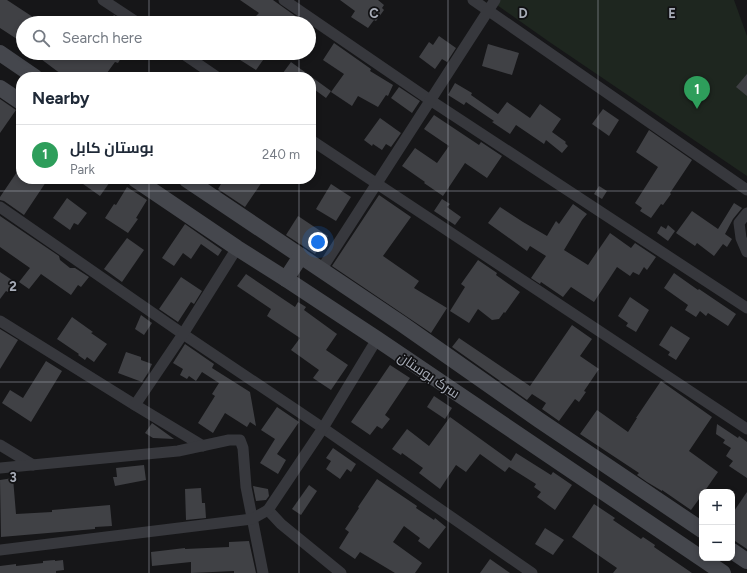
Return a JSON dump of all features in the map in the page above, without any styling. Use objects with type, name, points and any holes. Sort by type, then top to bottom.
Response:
[{"type":"street","points":[[104,0],[128,16]]},
{"type":"street","points":[[284,0],[307,16]]},
{"type":"street","points":[[473,0],[747,190]]},
{"type":"street","points":[[321,270],[495,0]]},
{"type":"street","points":[[316,22],[430,100],[747,308]]},
{"type":"street","points":[[0,54],[27,72]]},
{"type":"street","points":[[192,60],[210,72]]},
{"type":"street","points":[[0,88],[16,99]]},
{"type":"street","points":[[316,143],[747,429]]},
{"type":"street","name":"سرک بوستان","points":[[142,184],[377,340],[722,573]]},
{"type":"street","name":"سرک بوستان","points":[[193,184],[699,528]]},
{"type":"street","points":[[0,207],[532,573]]},
{"type":"street","points":[[747,213],[739,223],[741,238],[747,252]]},
{"type":"street","points":[[135,405],[183,334],[237,248]]},
{"type":"street","points":[[286,279],[301,256]]},
{"type":"street","points":[[0,321],[203,446]]},
{"type":"street","points":[[0,550],[252,518],[268,510],[323,428],[377,340]]},
{"type":"street","points":[[0,468],[178,451],[229,440],[240,440],[243,448],[246,486],[263,573]]},
{"type":"street","points":[[0,444],[33,465]]},
{"type":"street","points":[[268,510],[281,524],[341,573]]},
{"type":"street","points":[[735,553],[747,561]]},
{"type":"shaded area","points":[[500,0],[734,0],[747,36],[747,176],[497,5]]},
{"type":"building","points":[[0,0],[7,0],[31,16],[16,16],[16,38],[0,28]]},
{"type":"building","points":[[240,0],[273,0],[295,16],[256,16],[259,13]]},
{"type":"building","points":[[340,0],[378,0],[384,5],[382,8],[384,10],[376,21],[374,20],[368,28],[351,17],[355,11]]},
{"type":"building","points":[[439,36],[456,48],[447,62],[442,59],[435,69],[419,57],[429,42],[433,45]]},
{"type":"building","points":[[334,43],[371,69],[370,71],[393,85],[388,96],[386,95],[378,107],[358,96],[352,106],[331,92],[344,74],[323,60]]},
{"type":"building","points":[[488,44],[519,53],[512,75],[482,66]]},
{"type":"building","points":[[42,60],[120,60],[118,63],[115,62],[108,72],[58,72]]},
{"type":"building","points":[[240,60],[263,60],[256,70]]},
{"type":"building","points":[[291,62],[305,72],[284,72]]},
{"type":"building","points":[[747,74],[747,96],[736,87]]},
{"type":"building","points":[[316,80],[331,91],[326,98],[316,91]]},
{"type":"building","points":[[455,83],[472,93],[471,95],[498,114],[507,102],[530,118],[540,104],[561,119],[552,132],[566,142],[565,143],[568,146],[562,153],[546,140],[544,144],[516,125],[510,134],[466,102],[464,105],[448,95]]},
{"type":"building","points":[[399,87],[420,101],[412,113],[391,98]]},
{"type":"building","points":[[0,99],[16,110],[0,133]]},
{"type":"building","points":[[603,109],[619,120],[609,136],[592,124]]},
{"type":"building","points":[[434,115],[479,145],[481,142],[502,156],[487,178],[465,163],[443,196],[402,166],[415,148],[437,163],[449,146],[424,129]]},
{"type":"building","points":[[380,118],[401,133],[391,147],[386,144],[382,150],[373,144],[372,146],[364,140]]},
{"type":"building","points":[[649,130],[692,160],[670,193],[671,194],[663,205],[661,204],[651,218],[640,211],[642,208],[635,203],[658,167],[636,152]]},
{"type":"building","points":[[16,173],[16,184],[45,184],[24,215],[4,201],[0,200],[0,197]]},
{"type":"building","points":[[83,184],[108,184],[100,196]]},
{"type":"building","points":[[221,184],[261,184],[245,207],[218,189]]},
{"type":"building","points":[[331,184],[351,197],[336,221],[316,209]]},
{"type":"building","points":[[599,186],[607,191],[602,199],[594,194]]},
{"type":"building","points":[[127,187],[147,200],[136,218],[138,219],[128,233],[105,218],[114,204],[116,205]]},
{"type":"building","points":[[379,195],[411,217],[383,256],[419,281],[414,288],[447,308],[431,333],[332,266]]},
{"type":"building","points":[[67,198],[87,213],[78,225],[74,223],[70,230],[53,218]]},
{"type":"building","points":[[442,199],[450,204],[447,207],[461,217],[455,225],[434,211]]},
{"type":"building","points":[[734,203],[742,208],[733,219],[725,234],[732,239],[727,247],[723,244],[714,256],[697,243],[695,246],[676,233],[692,211],[718,229]]},
{"type":"building","points":[[573,204],[587,214],[564,250],[588,265],[610,233],[631,248],[635,243],[656,257],[647,270],[644,267],[639,275],[633,272],[630,276],[617,267],[594,302],[571,287],[563,297],[541,282],[540,284],[531,278],[546,256],[530,246],[527,251],[488,223],[500,207],[547,236],[556,221],[559,224]]},
{"type":"building","points":[[0,216],[59,256],[60,260],[70,268],[75,268],[89,277],[81,287],[78,285],[71,295],[41,274],[29,289],[19,282],[30,268],[0,247]]},
{"type":"building","points":[[298,216],[328,236],[315,254],[286,235]]},
{"type":"building","points":[[185,224],[222,250],[218,256],[201,244],[191,259],[183,253],[174,266],[162,258]]},
{"type":"building","points":[[668,225],[675,231],[668,241],[657,233],[661,226],[666,229]]},
{"type":"building","points":[[127,238],[144,250],[122,282],[104,269]]},
{"type":"building","points":[[478,260],[520,292],[499,319],[492,320],[478,309],[469,323],[450,311],[465,287],[461,284]]},
{"type":"building","points":[[0,272],[15,282],[8,292],[6,291],[0,299]]},
{"type":"building","points":[[674,273],[736,314],[728,326],[708,313],[706,316],[700,311],[696,317],[685,310],[688,305],[664,288]]},
{"type":"building","points":[[246,274],[295,307],[298,302],[306,307],[304,310],[337,334],[326,350],[348,365],[331,390],[313,378],[319,370],[291,350],[300,338],[267,316],[271,309],[237,286]]},
{"type":"building","points":[[181,277],[202,291],[194,304],[191,302],[178,322],[159,309]]},
{"type":"building","points":[[630,297],[649,310],[636,332],[626,326],[628,323],[618,316]]},
{"type":"building","points":[[141,315],[152,323],[144,335],[135,329]]},
{"type":"building","points":[[72,317],[107,344],[94,362],[87,357],[85,360],[57,339]]},
{"type":"building","points":[[572,325],[592,339],[580,356],[599,369],[584,391],[586,392],[579,402],[575,399],[559,421],[542,409],[546,403],[532,394],[527,400],[452,347],[459,338],[530,386]]},
{"type":"building","points":[[671,326],[690,338],[676,360],[668,355],[670,352],[659,345]]},
{"type":"building","points":[[0,329],[18,340],[0,369]]},
{"type":"building","points":[[185,344],[214,364],[212,368],[250,392],[256,426],[250,422],[247,427],[225,413],[213,433],[198,423],[215,396],[212,394],[219,383],[202,372],[196,381],[189,376],[187,379],[180,375],[183,369],[173,363]]},
{"type":"building","points":[[126,352],[141,357],[141,360],[152,364],[142,382],[118,373]]},
{"type":"building","points":[[46,361],[62,371],[31,422],[2,403],[10,390],[23,398]]},
{"type":"building","points":[[390,365],[410,378],[385,415],[390,419],[382,429],[377,426],[370,435],[351,422]]},
{"type":"building","points":[[661,381],[712,417],[689,451],[718,472],[706,489],[699,489],[699,499],[691,510],[662,490],[647,482],[637,475],[639,473],[580,434],[597,410],[628,432]]},
{"type":"building","points":[[434,396],[452,408],[445,419],[427,407]]},
{"type":"building","points":[[277,407],[299,422],[277,454],[286,460],[278,474],[260,463],[275,439],[261,430]]},
{"type":"building","points":[[450,417],[511,461],[516,453],[551,475],[553,472],[572,485],[555,510],[537,497],[541,492],[534,487],[536,484],[509,467],[505,472],[480,454],[466,472],[456,465],[440,489],[419,473],[423,468],[402,453],[401,455],[392,449],[407,429],[429,446]]},
{"type":"building","points":[[152,423],[174,439],[153,438],[145,433]]},
{"type":"building","points":[[717,424],[738,438],[739,436],[747,442],[747,478],[729,466],[733,461],[726,456],[731,448],[723,443],[725,440],[716,434]]},
{"type":"building","points":[[333,448],[356,464],[351,472],[347,469],[340,479],[326,469],[331,461],[326,458]]},
{"type":"building","points":[[144,465],[146,480],[115,486],[113,477],[117,477],[116,468]]},
{"type":"building","points":[[13,478],[16,514],[52,512],[52,510],[110,505],[112,526],[95,527],[95,529],[1,537],[0,480]]},
{"type":"building","points":[[377,479],[417,506],[416,508],[434,520],[435,518],[446,527],[429,549],[418,541],[420,538],[404,526],[393,542],[422,563],[415,573],[395,573],[360,552],[355,559],[339,548],[349,532],[345,529]]},
{"type":"building","points":[[309,485],[317,491],[301,515],[292,509]]},
{"type":"building","points":[[253,486],[268,489],[269,496],[266,500],[256,501]]},
{"type":"building","points":[[201,488],[202,503],[205,503],[206,518],[186,520],[185,489]]},
{"type":"building","points":[[747,492],[747,549],[735,541],[735,510]]},
{"type":"building","points":[[594,504],[615,518],[613,520],[641,539],[643,537],[655,545],[654,547],[692,573],[613,573],[617,568],[572,537]]},
{"type":"building","points":[[545,528],[564,540],[553,555],[535,544]]},
{"type":"building","points":[[249,541],[256,573],[234,573],[234,571],[191,573],[191,562],[152,566],[151,552],[185,548],[229,547],[229,542]]},
{"type":"building","points":[[490,559],[510,573],[480,573]]},
{"type":"building","points":[[63,560],[64,570],[56,571],[56,573],[0,573],[0,566],[16,564],[16,566]]},
{"type":"place","name":"بوستان کابل","points":[[697,109]]}]
